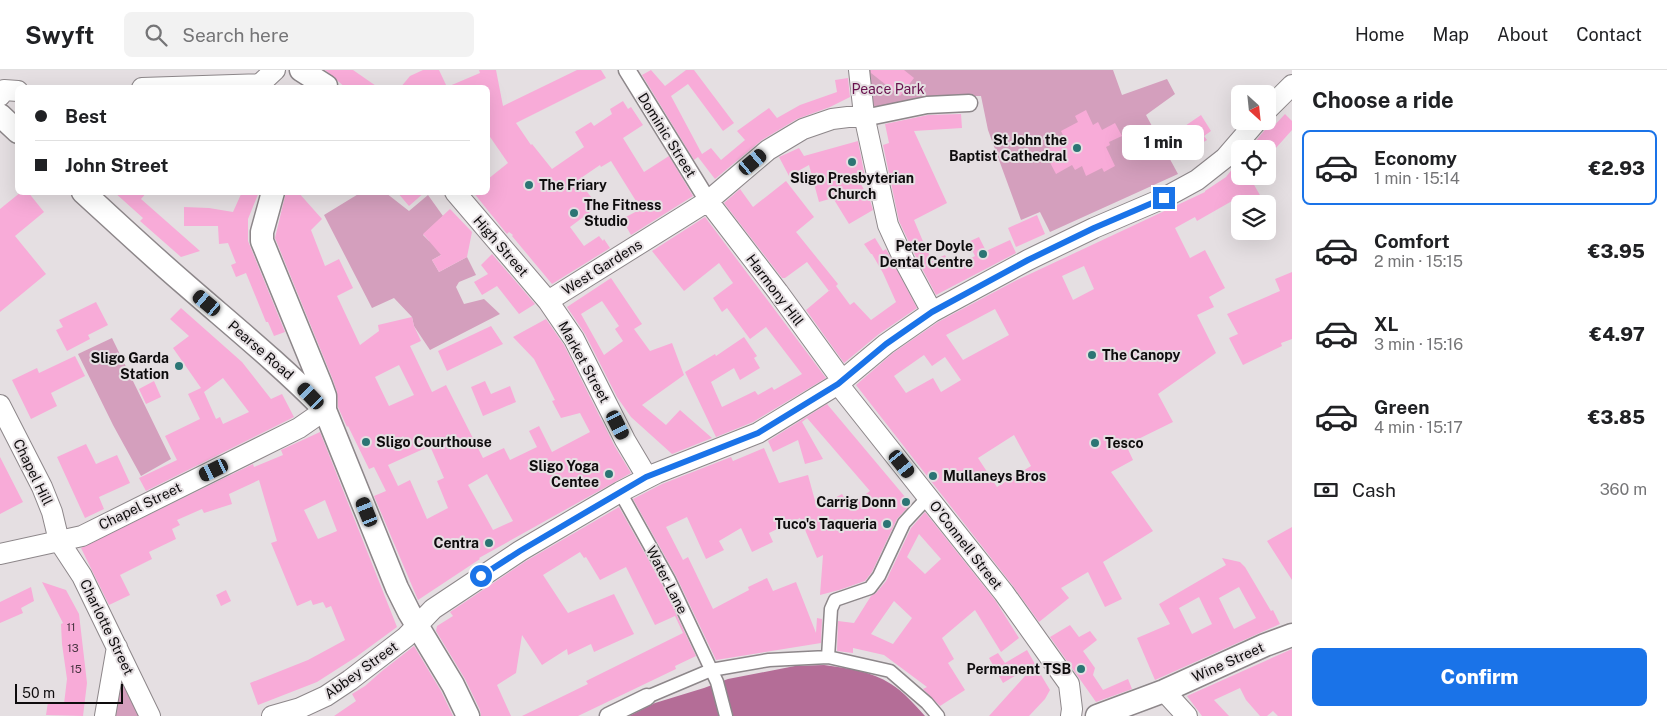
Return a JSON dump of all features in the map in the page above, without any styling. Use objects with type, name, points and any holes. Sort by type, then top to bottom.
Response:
[{"type":"main road","points":[[301,70],[324,85]]},
{"type":"main road","points":[[0,115],[15,129]]},
{"type":"main road","name":"Pearse Road","points":[[87,195],[297,382],[325,410]]},
{"type":"main road","points":[[272,195],[262,232],[262,241],[325,396],[325,410],[397,588],[453,685],[468,716]]},
{"type":"main road","points":[[266,354],[302,337]]},
{"type":"main road","name":"Wine Street","points":[[1097,716],[1164,691],[1265,645],[1292,635]]},
{"type":"street","points":[[230,85],[260,84],[275,70]]},
{"type":"street","name":"Dominic Street","points":[[626,70],[708,201]]},
{"type":"street","points":[[859,70],[864,117],[888,225],[905,262],[932,312]]},
{"type":"street","points":[[1276,101],[1292,85]]},
{"type":"street","points":[[0,96],[4,90],[15,91]]},
{"type":"street","points":[[864,117],[927,104],[969,103]]},
{"type":"street","name":"West Gardens","points":[[548,301],[708,201],[768,150],[803,129],[832,119],[864,117]]},
{"type":"street","name":"Abbey Street","points":[[272,716],[300,708],[326,696],[406,637],[433,609],[520,551],[620,492],[646,477],[758,433],[840,382],[886,344],[932,312],[1028,260],[1094,228],[1164,198],[1198,180],[1225,158],[1249,130]]},
{"type":"street","name":"High Street","points":[[457,195],[548,301]]},
{"type":"street","name":"Harmony Hill","points":[[708,201],[778,292],[840,382]]},
{"type":"street","name":"Market Street","points":[[548,301],[574,339],[646,477]]},
{"type":"street","name":"O'Connell Street","points":[[840,382],[1004,593],[1069,684],[1071,716]]},
{"type":"street","name":"Chapel Hill","points":[[0,406],[42,487],[52,512],[59,541]]},
{"type":"street","name":"Chapel Street","points":[[0,554],[82,536],[298,428],[325,410]]},
{"type":"street","name":"Water Lane","points":[[620,492],[669,580],[717,682],[726,716]]},
{"type":"street","points":[[828,657],[831,610],[835,600],[870,588],[879,576],[904,523],[928,497]]},
{"type":"street","name":"Charlotte Street","points":[[59,541],[82,576],[150,716]]},
{"type":"street","points":[[105,716],[117,647]]},
{"type":"street","points":[[608,716],[711,670],[769,660],[828,657],[890,670],[927,703],[938,716]]},
{"type":"street","points":[[1164,691],[1186,716]]},
{"type":"green space","name":"Peace Park","points":[[864,70],[1113,70],[1122,95],[1167,79],[1175,94],[1146,115],[1178,174],[1050,232],[1040,212],[1021,220],[988,130],[981,96],[961,96],[873,111]]},
{"type":"green space","points":[[357,195],[389,195],[409,211],[428,195],[443,216],[423,235],[429,241],[457,246],[432,260],[439,272],[467,257],[476,275],[459,282],[456,287],[464,304],[484,299],[500,314],[430,350],[414,326],[412,317],[394,298],[372,308],[324,215]]},
{"type":"green space","points":[[112,338],[171,459],[141,476],[78,354]]},
{"type":"green space","points":[[120,680],[123,680],[141,716],[113,716]]},
{"type":"shaded area","points":[[824,665],[859,671],[891,684],[925,716],[629,716],[655,703],[728,679],[795,666]]},
{"type":"building","points":[[325,70],[353,70],[375,85],[342,85]]},
{"type":"building","points":[[423,70],[439,70],[446,85],[402,85],[410,76]]},
{"type":"building","points":[[479,70],[496,70],[503,106],[577,70],[601,70],[606,78],[516,123],[531,145],[552,169],[584,147],[575,132],[591,122],[594,126],[612,114],[610,109],[623,101],[628,109],[631,107],[643,125],[623,138],[644,172],[669,156],[693,196],[631,235],[622,219],[641,209],[611,161],[601,167],[600,165],[578,180],[598,206],[570,227],[584,246],[599,236],[603,241],[604,239],[610,248],[552,284],[513,235],[509,232],[507,234],[475,195],[490,195],[490,177],[508,163],[490,137],[490,85],[452,85],[480,73]]},
{"type":"building","points":[[651,70],[665,86],[686,70],[694,70],[734,123],[723,131],[688,84],[671,96],[702,154],[711,148],[721,160],[745,140],[737,131],[769,108],[777,118],[800,105],[837,92],[835,80],[848,78],[850,97],[830,107],[797,119],[762,140],[715,179],[698,157],[694,160],[642,75]]},
{"type":"building","points":[[871,70],[904,70],[914,78],[900,96],[871,73]]},
{"type":"building","name":"St John the Baptist Cathedral","points":[[1086,110],[1093,125],[1098,122],[1102,130],[1115,123],[1122,136],[1109,142],[1110,145],[1106,147],[1115,166],[1104,172],[1102,168],[1086,176],[1082,166],[1075,170],[1072,165],[1056,174],[1044,151],[1065,139],[1061,131],[1078,122],[1075,116]]},
{"type":"building","points":[[961,114],[962,128],[914,131],[947,203],[914,220],[932,261],[945,255],[952,268],[975,256],[968,242],[979,237],[986,251],[1010,240],[1016,253],[936,295],[899,221],[883,145],[889,143],[885,124],[928,115]]},
{"type":"building","points":[[1285,114],[1292,121],[1292,130],[1276,148],[1276,140],[1256,140],[1265,130],[1276,130],[1276,124]]},
{"type":"building","points":[[1201,115],[1211,131],[1204,136],[1207,140],[1187,152],[1185,148],[1173,156],[1163,141]]},
{"type":"building","points":[[858,141],[865,177],[858,179],[870,200],[873,210],[849,224],[833,198],[819,202],[809,165],[789,176],[779,157],[799,148],[804,156]]},
{"type":"building","points":[[1231,171],[1231,185],[1254,185],[1260,195],[1231,195],[1231,202],[1197,221],[1195,217],[1175,228],[1190,258],[1205,250],[1225,288],[1209,297],[1214,307],[1197,315],[1216,353],[1158,394],[1173,422],[1126,445],[1133,460],[1111,472],[1153,531],[1103,562],[1122,599],[1105,607],[1088,572],[1061,588],[1069,598],[1039,622],[856,385],[893,353],[938,322],[1015,281],[1205,191],[1226,177]],"holes":[[[1084,266],[1094,289],[1073,300],[1062,276]],[[995,309],[1009,335],[963,360],[946,335]],[[924,355],[932,366],[945,357],[961,380],[941,392],[933,378],[906,393],[894,376]],[[1014,435],[1031,466],[997,487],[978,458]]]},
{"type":"building","points":[[786,181],[814,217],[796,232],[838,284],[836,286],[850,305],[854,302],[871,320],[896,302],[883,273],[864,244],[875,238],[883,251],[886,249],[917,308],[879,334],[844,363],[806,310],[829,291],[807,262],[785,278],[782,278],[724,203],[740,189],[753,207]]},
{"type":"building","points":[[17,195],[30,195],[44,212],[15,236],[46,274],[0,312],[0,209]]},
{"type":"building","points":[[117,195],[144,195],[141,199],[200,251],[181,257],[140,221],[143,218]]},
{"type":"building","points":[[241,195],[258,195],[248,219],[248,241],[285,332],[274,336],[268,322],[266,322],[246,273],[236,277],[231,265],[236,263],[228,243],[219,244],[218,226],[184,226],[184,207],[209,208],[233,212]]},
{"type":"building","points":[[285,195],[301,195],[322,219],[311,230],[325,266],[339,259],[353,288],[337,296],[360,345],[379,331],[378,325],[412,317],[421,341],[410,346],[432,392],[446,385],[483,458],[504,448],[510,460],[537,447],[529,431],[539,426],[552,452],[590,432],[580,413],[561,418],[552,401],[555,400],[534,359],[513,337],[546,319],[564,345],[614,445],[631,473],[479,558],[418,600],[374,496],[386,491],[374,467],[369,469],[347,427],[338,407],[337,392],[275,238]],"holes":[[[399,365],[414,395],[389,406],[375,377]],[[430,446],[444,478],[437,481],[448,508],[427,519],[410,480],[398,486],[388,465]],[[487,474],[513,521],[493,530],[468,485]]]},
{"type":"building","points":[[400,195],[422,195],[409,206]]},
{"type":"building","points":[[450,209],[472,232],[467,257],[439,272],[432,260],[441,255],[423,234]]},
{"type":"building","points":[[1037,215],[1045,234],[1016,247],[1008,228]]},
{"type":"building","points":[[705,217],[826,378],[753,422],[716,437],[685,372],[715,354],[716,356],[744,337],[757,356],[754,358],[760,368],[740,380],[734,368],[711,382],[722,407],[755,391],[758,395],[772,387],[774,390],[802,374],[766,327],[750,339],[727,308],[722,312],[713,298],[733,283],[719,263],[684,291],[652,251]]},
{"type":"building","points":[[492,254],[535,304],[519,314],[497,286],[482,295],[474,282],[488,274],[481,265]]},
{"type":"building","points":[[1292,272],[1292,339],[1281,343],[1282,346],[1243,365],[1229,338],[1238,334],[1227,314],[1280,291],[1275,279]]},
{"type":"building","points":[[611,278],[642,324],[634,329],[650,351],[672,343],[684,375],[642,405],[666,425],[680,410],[712,438],[672,454],[631,417],[617,397],[585,334],[567,307]],"holes":[[[602,301],[619,326],[615,329],[623,341],[604,355],[581,314]]]},
{"type":"building","points":[[96,302],[108,325],[88,335],[90,339],[67,351],[56,330],[63,327],[59,320]]},
{"type":"building","points":[[181,308],[242,362],[271,399],[282,394],[294,417],[146,491],[139,478],[177,460],[165,436],[200,419],[188,394],[201,388],[173,348],[189,336],[170,319]],"holes":[[[223,378],[249,412],[223,424],[220,417],[216,419],[204,392]]]},
{"type":"building","points":[[491,326],[503,344],[447,371],[438,351]]},
{"type":"building","points":[[75,356],[85,376],[51,393],[57,406],[31,419],[12,380],[37,368],[39,373]]},
{"type":"building","points":[[154,381],[161,397],[146,404],[139,389]]},
{"type":"building","points":[[485,381],[491,394],[510,386],[516,402],[483,416],[471,387]]},
{"type":"building","points":[[827,404],[911,504],[897,519],[872,572],[865,581],[820,595],[823,555],[817,558],[800,518],[769,533],[773,542],[752,552],[741,528],[719,541],[724,550],[706,559],[687,517],[666,527],[683,560],[688,557],[713,609],[749,590],[748,587],[767,578],[773,591],[796,582],[816,633],[817,618],[822,619],[821,643],[716,660],[676,576],[633,499],[662,484],[731,457],[733,461],[764,448],[779,483],[808,475],[817,508],[842,494],[849,506],[870,491],[807,418],[802,422],[823,459],[805,464],[798,440],[773,452],[768,441]]},
{"type":"building","points":[[320,432],[397,627],[317,682],[258,705],[250,683],[308,660],[345,640],[331,606],[326,608],[323,602],[313,605],[311,600],[297,606],[271,543],[277,541],[259,480],[229,494],[232,504],[204,513],[202,509],[177,520],[180,525],[172,529],[176,539],[149,552],[152,559],[120,575],[130,595],[109,605],[81,548],[253,464],[254,467],[283,455],[281,450]],"holes":[[[325,500],[337,531],[318,539],[304,510]]]},
{"type":"building","points":[[86,444],[96,464],[117,455],[130,483],[99,497],[104,509],[85,518],[57,457]]},
{"type":"building","points":[[0,457],[23,502],[0,514]]},
{"type":"building","points":[[619,507],[662,584],[696,656],[675,666],[676,669],[578,716],[522,716],[588,684],[586,681],[683,633],[675,616],[655,625],[626,567],[600,580],[586,557],[584,558],[580,552],[543,575],[568,613],[614,594],[634,634],[594,652],[591,644],[568,655],[567,649],[542,665],[522,635],[516,673],[497,685],[511,716],[481,716],[465,679],[436,631],[437,626],[453,616],[450,612],[526,561]]},
{"type":"building","points":[[925,512],[995,600],[1019,638],[1001,652],[975,610],[942,638],[954,659],[948,663],[965,690],[940,706],[923,689],[927,687],[884,655],[853,648],[853,653],[837,651],[838,621],[854,623],[871,596],[886,581],[911,528]],"holes":[[[919,534],[941,559],[925,574],[907,557]],[[894,601],[912,618],[893,644],[871,634]]]},
{"type":"building","points":[[1292,527],[1292,580],[1267,541]]},
{"type":"building","points":[[1222,558],[1240,562],[1245,567],[1280,624],[1155,680],[1137,638],[1170,624],[1159,604],[1226,565]],"holes":[[[1239,587],[1256,618],[1234,629],[1219,598]],[[1199,597],[1212,624],[1192,634],[1179,608]]]},
{"type":"building","points":[[42,582],[66,590],[79,614],[87,683],[83,716],[46,715],[48,702],[64,704],[67,679],[62,644],[61,624],[63,623]]},
{"type":"building","points":[[31,587],[34,601],[21,608],[23,613],[0,623],[0,602]]},
{"type":"building","points":[[226,590],[231,601],[221,606],[216,595]]},
{"type":"building","points":[[1070,625],[1079,637],[1090,631],[1097,640],[1083,651],[1095,668],[1093,675],[1103,690],[1128,679],[1132,689],[1096,702],[1050,637]]},
{"type":"building","points":[[414,646],[441,691],[453,716],[334,716],[356,701],[352,694],[365,686]]},
{"type":"building","points":[[1292,649],[1292,716],[1278,716],[1273,711],[1267,716],[1260,716],[1246,700],[1240,688],[1214,700],[1229,716],[1202,716],[1187,696]]},
{"type":"building","points":[[1027,650],[1035,664],[1003,683],[989,658],[998,653],[1005,663]]},
{"type":"building","points":[[1035,665],[1050,690],[1045,699],[1029,716],[989,716]]},
{"type":"place","name":"St John the Baptist Cathedral","points":[[1077,148]]},
{"type":"place","name":"Sligo Presbyterian Church","points":[[852,162]]},
{"type":"place","name":"The Friary","points":[[529,185]]},
{"type":"place","name":"The Fitness Studio","points":[[574,213]]},
{"type":"place","name":"Peter Doyle Dental Centre","points":[[983,254]]},
{"type":"place","name":"The Canopy","points":[[1092,355]]},
{"type":"place","name":"Sligo Garda Station","points":[[179,366]]},
{"type":"place","name":"Sligo Courthouse","points":[[366,442]]},
{"type":"place","name":"Tesco","points":[[1095,443]]},
{"type":"place","name":"Sligo Yoga Centee","points":[[609,474]]},
{"type":"place","name":"Mullaneys Bros","points":[[933,476]]},
{"type":"place","name":"Carrig Donn","points":[[906,502]]},
{"type":"place","name":"Tuco's Taqueria","points":[[887,524]]},
{"type":"place","name":"Centra","points":[[489,543]]},
{"type":"place","name":"Permanent TSB","points":[[1081,669]]},
{"type":"route","points":[[481,576],[646,477],[758,433],[838,384],[886,344],[932,312],[1028,260],[1094,228],[1164,198]]}]
